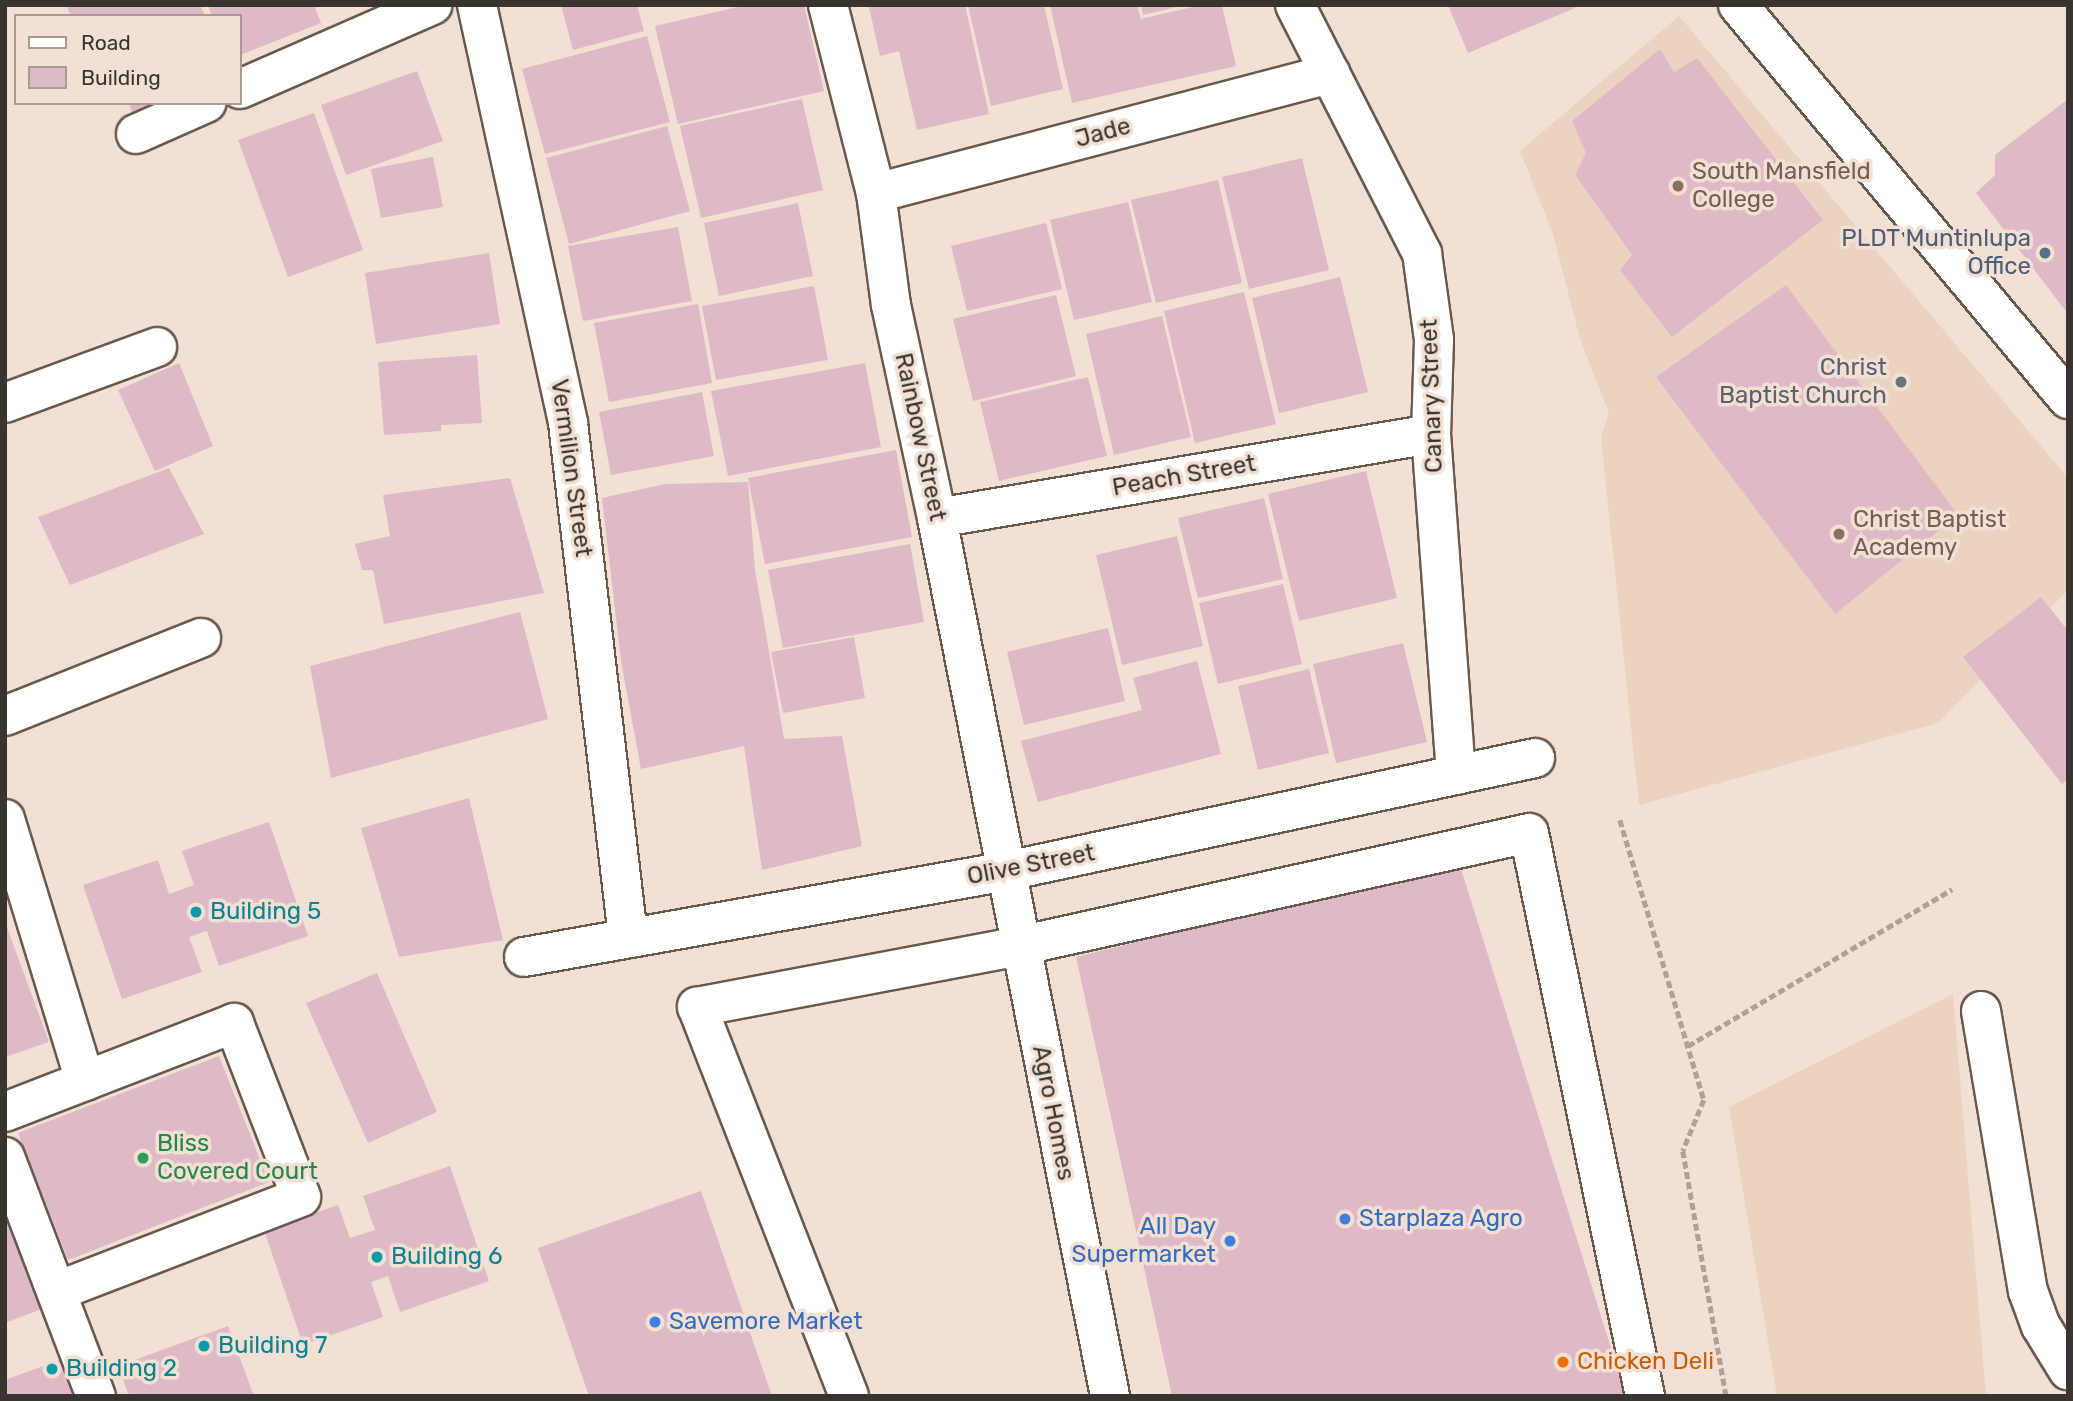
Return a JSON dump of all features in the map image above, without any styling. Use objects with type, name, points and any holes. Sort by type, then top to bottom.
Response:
[{"type":"street","points":[[242,88],[432,5]]},
{"type":"street","name":"Vermilion Street","points":[[477,5],[568,423],[628,937]]},
{"type":"street","name":"Rainbow Street","points":[[828,5],[876,193],[891,305],[937,518],[1007,871]]},
{"type":"street","name":"Canary Street","points":[[1295,5],[1422,253],[1434,340],[1431,434],[1456,775]]},
{"type":"street","points":[[1738,5],[2068,399]]},
{"type":"street","name":"Jade","points":[[876,193],[1331,74]]},
{"type":"street","points":[[136,134],[201,105]]},
{"type":"street","points":[[5,404],[157,347]]},
{"type":"street","name":"Peach Street","points":[[937,518],[1431,434]]},
{"type":"street","points":[[5,716],[201,638]]},
{"type":"street","name":"Olive Street","points":[[524,957],[1007,871],[1535,758]]},
{"type":"street","points":[[5,819],[85,1081]]},
{"type":"street","points":[[849,1396],[697,1007],[1019,946],[1529,833],[1645,1396]]},
{"type":"street","name":"Agro Homes","points":[[1007,871],[1019,946],[1110,1396]]},
{"type":"street","points":[[1981,1011],[2028,1291],[2041,1326],[2068,1370]]},
{"type":"street","points":[[5,1112],[234,1023],[301,1197],[57,1290]]},
{"type":"street","points":[[5,1157],[96,1396]]},
{"type":"path","points":[[1620,820],[1704,1100],[1683,1151],[1726,1396]]},
{"type":"path","points":[[1688,1046],[1952,889]]},
{"type":"shaded area","name":"Christ Baptist Academy","points":[[1679,16],[2068,478],[2068,590],[1938,723],[1639,805],[1601,437],[1609,413],[1580,339],[1553,234],[1520,151]]},
{"type":"shaded area","points":[[1953,994],[1986,1396],[1777,1396],[1729,1107]]},
{"type":"building","points":[[66,5],[200,5],[204,14],[70,14]]},
{"type":"building","points":[[208,5],[314,5],[321,23],[242,54],[242,14],[211,14]]},
{"type":"building","points":[[561,5],[637,5],[644,31],[573,50]]},
{"type":"building","points":[[746,5],[804,5],[824,91],[678,124],[655,26]]},
{"type":"building","points":[[965,5],[989,114],[917,130],[899,51],[880,56],[869,7]]},
{"type":"building","points":[[968,5],[1044,5],[1063,89],[991,106]]},
{"type":"building","points":[[1050,5],[1137,5],[1141,19],[1201,5],[1222,5],[1236,66],[1072,103]]},
{"type":"building","points":[[1141,5],[1181,5],[1181,6],[1143,15]]},
{"type":"building","points":[[1448,5],[1574,5],[1575,8],[1468,53]]},
{"type":"building","points":[[647,36],[670,122],[545,154],[522,69]]},
{"type":"building","points":[[1660,49],[1674,72],[1697,58],[1823,220],[1672,337],[1620,270],[1632,255],[1575,175],[1586,153],[1572,121]]},
{"type":"building","points":[[417,71],[443,141],[346,175],[321,105]]},
{"type":"building","points":[[802,99],[823,190],[701,218],[680,126]]},
{"type":"building","name":"PLDT Muntinlupa Office","points":[[2068,99],[2068,314],[1976,193],[1995,175],[1995,155]]},
{"type":"building","points":[[130,105],[151,105],[132,113]]},
{"type":"building","points":[[314,113],[363,250],[288,277],[238,140]]},
{"type":"building","points":[[667,126],[690,211],[569,244],[546,158]]},
{"type":"building","points":[[433,157],[443,207],[381,218],[371,169]]},
{"type":"building","points":[[1302,158],[1329,270],[1249,289],[1222,177]]},
{"type":"building","points":[[1218,180],[1242,283],[1156,303],[1131,200]]},
{"type":"building","points":[[1128,202],[1152,302],[1074,320],[1050,220]]},
{"type":"building","points":[[798,203],[813,276],[719,296],[704,223]]},
{"type":"building","points":[[1046,223],[1062,289],[967,311],[951,246]]},
{"type":"building","points":[[678,227],[692,301],[583,321],[568,246]]},
{"type":"building","points":[[489,253],[500,324],[376,344],[365,273]]},
{"type":"building","points":[[1340,277],[1368,392],[1279,413],[1252,298]]},
{"type":"building","points":[[1786,285],[1958,515],[1835,614],[1656,377]]},
{"type":"building","points":[[814,286],[828,360],[716,380],[702,306]]},
{"type":"building","points":[[1244,292],[1276,424],[1195,443],[1164,311]]},
{"type":"building","points":[[1056,295],[1076,376],[973,401],[953,319]]},
{"type":"building","points":[[698,304],[712,383],[609,402],[594,323]]},
{"type":"building","points":[[1162,316],[1191,437],[1114,455],[1086,334]]},
{"type":"building","points":[[477,355],[482,423],[441,425],[441,431],[384,435],[378,362]]},
{"type":"building","points":[[179,363],[213,446],[155,471],[118,390]]},
{"type":"building","points":[[865,363],[881,447],[728,476],[711,391]]},
{"type":"building","points":[[1088,377],[1107,456],[999,481],[980,402]]},
{"type":"building","points":[[702,392],[714,456],[611,475],[599,412]]},
{"type":"building","points":[[896,450],[912,537],[765,564],[748,478]]},
{"type":"building","points":[[169,468],[204,534],[70,585],[38,517]]},
{"type":"building","points":[[1366,471],[1397,598],[1299,621],[1268,494]]},
{"type":"building","points":[[510,478],[544,593],[384,624],[373,570],[362,570],[355,544],[390,536],[383,495]]},
{"type":"building","points":[[748,482],[755,570],[784,739],[842,736],[862,846],[762,870],[744,746],[641,769],[621,661],[602,498],[665,484]]},
{"type":"building","points":[[1264,498],[1283,579],[1198,598],[1178,518]]},
{"type":"building","points":[[1177,536],[1203,646],[1122,665],[1096,555]]},
{"type":"building","points":[[910,544],[924,622],[783,648],[768,570]]},
{"type":"building","points":[[1283,584],[1302,664],[1218,684],[1199,603]]},
{"type":"building","points":[[2041,597],[2065,627],[2068,625],[2068,779],[2062,784],[1963,657]]},
{"type":"building","points":[[520,612],[548,719],[331,778],[310,666]]},
{"type":"building","points":[[1108,628],[1125,701],[1024,725],[1007,652]]},
{"type":"building","points":[[854,637],[865,698],[783,713],[771,652]]},
{"type":"building","points":[[1403,643],[1427,742],[1336,763],[1313,664]]},
{"type":"building","points":[[1197,661],[1221,754],[1038,802],[1021,741],[1142,710],[1133,678]]},
{"type":"building","points":[[1309,669],[1329,753],[1258,770],[1238,686]]},
{"type":"building","points":[[469,798],[503,940],[399,957],[361,828]]},
{"type":"building","name":"Building 5","points":[[269,822],[308,936],[219,966],[207,931],[189,937],[202,972],[122,999],[83,885],[158,860],[169,894],[194,885],[182,851]]},
{"type":"building","points":[[1456,853],[1626,1396],[1172,1396],[1076,957],[1321,897]]},
{"type":"building","points":[[5,922],[49,1042],[5,1057]]},
{"type":"building","points":[[377,973],[437,1112],[368,1143],[306,1003]]},
{"type":"building","name":"Bliss Covered Court","points":[[219,1056],[269,1182],[68,1260],[18,1133]]},
{"type":"building","name":"Building 6","points":[[450,1166],[489,1281],[400,1312],[388,1276],[371,1282],[383,1317],[303,1345],[264,1230],[338,1205],[350,1238],[375,1230],[363,1196]]},
{"type":"building","name":"Savemore Market","points":[[701,1191],[772,1396],[589,1396],[538,1248]]},
{"type":"building","points":[[5,1209],[42,1309],[5,1323]]},
{"type":"building","name":"Building 7","points":[[228,1326],[254,1396],[129,1396],[118,1366]]},
{"type":"building","name":"Building 2","points":[[65,1358],[79,1396],[5,1396],[5,1380]]},
{"type":"place","name":"South Mansfield College","points":[[1678,186]]},
{"type":"place","name":"PLDT Muntinlupa Office","points":[[2045,253]]},
{"type":"place","name":"Christ Baptist Church","points":[[1901,382]]},
{"type":"place","name":"Christ Baptist Academy","points":[[1839,534]]},
{"type":"place","name":"Building 5","points":[[196,912]]},
{"type":"place","name":"Bliss Covered Court","points":[[143,1158]]},
{"type":"place","name":"Starplaza Agro","points":[[1345,1219]]},
{"type":"place","name":"All Day Supermarket","points":[[1230,1241]]},
{"type":"place","name":"Building 6","points":[[377,1257]]},
{"type":"place","name":"Savemore Market","points":[[655,1322]]},
{"type":"place","name":"Building 7","points":[[204,1346]]},
{"type":"place","name":"Chicken Deli","points":[[1563,1362]]},
{"type":"place","name":"Building 2","points":[[52,1369]]}]
